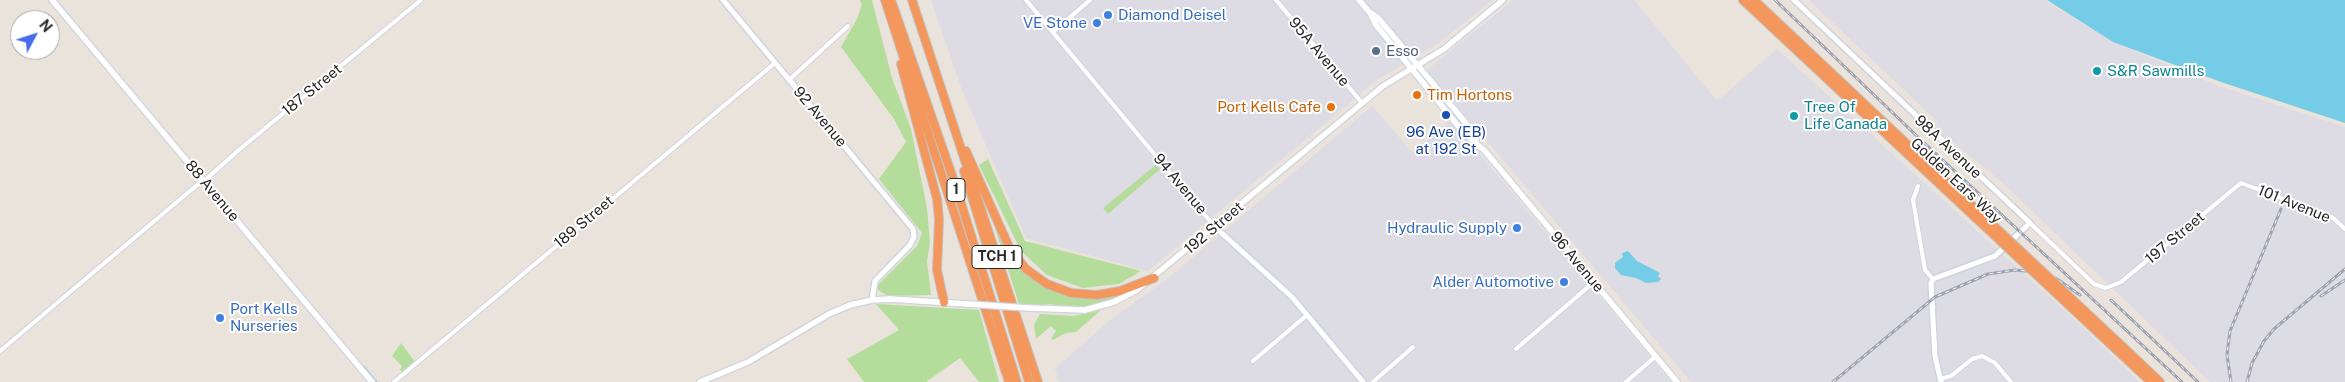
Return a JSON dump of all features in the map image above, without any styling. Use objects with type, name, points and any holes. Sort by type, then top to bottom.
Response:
[{"type":"highway","name":"TCH 1","points":[[886,0],[1009,382]]},
{"type":"highway","name":"1","points":[[891,0],[955,184],[1017,382]]},
{"type":"highway","name":"TCH 1","points":[[912,0],[1038,382]]},
{"type":"highway","name":"Golden Ears Way","points":[[1743,0],[2138,366],[2160,382]]},
{"type":"highway","name":"Golden Ears Way","points":[[1754,0],[1978,216]]},
{"type":"highway","points":[[897,37],[901,65],[937,198],[939,219],[937,270],[944,302]]},
{"type":"highway","points":[[948,110],[1010,249],[1026,269],[1047,284],[1071,293],[1097,295],[1120,291],[1154,278]]},
{"type":"highway","name":"1","points":[[956,132],[966,179],[1029,382]]},
{"type":"highway","name":"Golden Ears Way","points":[[2138,366],[2151,382]]},
{"type":"main road","name":"96 Avenue","points":[[1359,0],[1370,13],[1376,25],[1414,66],[1464,133],[1477,142],[1677,382]]},
{"type":"main road","name":"192 Street","points":[[704,381],[748,362],[842,308],[872,300],[944,302],[1061,310],[1099,307],[1126,297],[1154,278],[1383,86],[1444,49],[1503,0]]},
{"type":"main road","name":"88 Avenue","points":[[56,1],[372,382]]},
{"type":"street","name":"187 Street","points":[[0,351],[421,0]]},
{"type":"street","name":"92 Avenue","points":[[722,0],[910,226],[914,237],[910,245],[875,281],[872,300]]},
{"type":"street","name":"94 Avenue","points":[[1026,0],[1215,226],[1278,283],[1363,382]]},
{"type":"street","points":[[1053,32],[1090,0]]},
{"type":"street","name":"95A Avenue","points":[[1276,0],[1362,103]]},
{"type":"street","name":"98A Avenue","points":[[1794,0],[2094,284],[2106,288]]},
{"type":"street","points":[[789,80],[848,26]]},
{"type":"street","name":"189 Street","points":[[394,382],[775,63]]},
{"type":"street","name":"101 Avenue","points":[[2241,182],[2332,218],[2345,230]]},
{"type":"street","name":"197 Street","points":[[2106,288],[2121,282],[2241,182]]},
{"type":"street","points":[[1918,186],[1913,200],[1925,270],[1933,279]]},
{"type":"street","points":[[1933,279],[1995,256],[2030,223]]},
{"type":"street","points":[[1933,279],[1930,288],[1935,356],[1940,380],[1951,376],[1978,356],[1982,356],[1995,363],[2011,382]]},
{"type":"street","points":[[1516,349],[1594,282]]},
{"type":"street","points":[[1253,361],[1307,315]]},
{"type":"street","points":[[1373,382],[1413,347]]},
{"type":"street","points":[[1626,382],[1656,356]]},
{"type":"shaded area","points":[[931,0],[1492,0],[1440,42],[1378,79],[1148,271],[1026,238],[961,87]]},
{"type":"shaded area","points":[[1513,0],[1634,0],[1717,101],[1777,49],[2077,322],[2140,382],[1691,382],[1427,70]]},
{"type":"shaded area","points":[[1809,0],[2044,0],[2113,42],[2216,85],[2345,127],[2345,382],[2210,382],[2003,183],[1934,126],[1938,122]]},
{"type":"shaded area","points":[[1372,106],[1412,152],[1449,121],[1486,161],[1671,382],[1059,382],[1055,368],[1114,317],[1170,277]]},
{"type":"green space","points":[[860,0],[872,0],[892,78],[911,129],[927,208],[930,242],[927,261],[931,295],[888,296],[878,290],[878,285],[917,246],[922,233],[879,179],[906,142],[894,119],[841,47],[857,19],[862,4]]},
{"type":"green space","points":[[988,159],[1025,241],[1141,271],[1119,284],[1083,288],[1047,275],[1021,251],[979,165]]},
{"type":"green space","points":[[1156,165],[1160,169],[1108,214],[1103,208]]},
{"type":"green space","points":[[989,209],[1008,250],[1051,289],[1116,293],[1118,297],[1080,308],[1062,308],[1051,304],[1032,306],[1019,304]]},
{"type":"green space","points":[[876,304],[979,310],[999,382],[979,382],[960,358],[926,382],[864,382],[847,359],[899,330]]},
{"type":"green space","points":[[1101,310],[1076,332],[1066,333],[1053,340],[1051,339],[1056,331],[1051,326],[1036,339],[1034,325],[1040,314],[1074,316]]},
{"type":"green space","points":[[401,343],[415,362],[402,372],[400,370],[402,366],[392,356]]},
{"type":"water","points":[[2047,0],[2345,0],[2345,123],[2221,82],[2113,42]]},
{"type":"water","points":[[1628,251],[1637,261],[1660,273],[1658,276],[1661,279],[1658,282],[1646,283],[1636,278],[1621,275],[1615,268],[1615,263],[1623,257],[1622,253]]},
{"type":"waterway","points":[[364,366],[377,382]]},
{"type":"railway","points":[[1775,0],[1920,139],[2182,382]]},
{"type":"railway","points":[[2231,382],[2227,355],[2230,331],[2281,209]]},
{"type":"railway","points":[[2247,382],[2252,363],[2264,341],[2274,329],[2345,269]]},
{"type":"railway","points":[[1833,382],[1935,297],[1988,274],[2015,270],[2037,272],[2057,279],[2080,295]]},
{"type":"railway","points":[[2321,296],[2345,280]]},
{"type":"railway","points":[[2111,300],[2198,382]]},
{"type":"place","name":"Diamond Deisel","points":[[1108,15]]},
{"type":"place","name":"VE Stone","points":[[1097,23]]},
{"type":"place","name":"Esso","points":[[1376,51]]},
{"type":"place","name":"S&R Sawmills","points":[[2097,71]]},
{"type":"place","name":"Tim Hortons","points":[[1417,95]]},
{"type":"place","name":"Port Kells Cafe","points":[[1331,107]]},
{"type":"place","name":"96 Ave (EB) at 192 St","points":[[1446,115]]},
{"type":"place","name":"Tree Of Life Canada","points":[[1794,116]]},
{"type":"place","name":"Hydraulic Supply","points":[[1517,228]]},
{"type":"place","name":"Alder Automotive","points":[[1564,282]]},
{"type":"place","name":"Port Kells Nurseries","points":[[220,318]]}]
